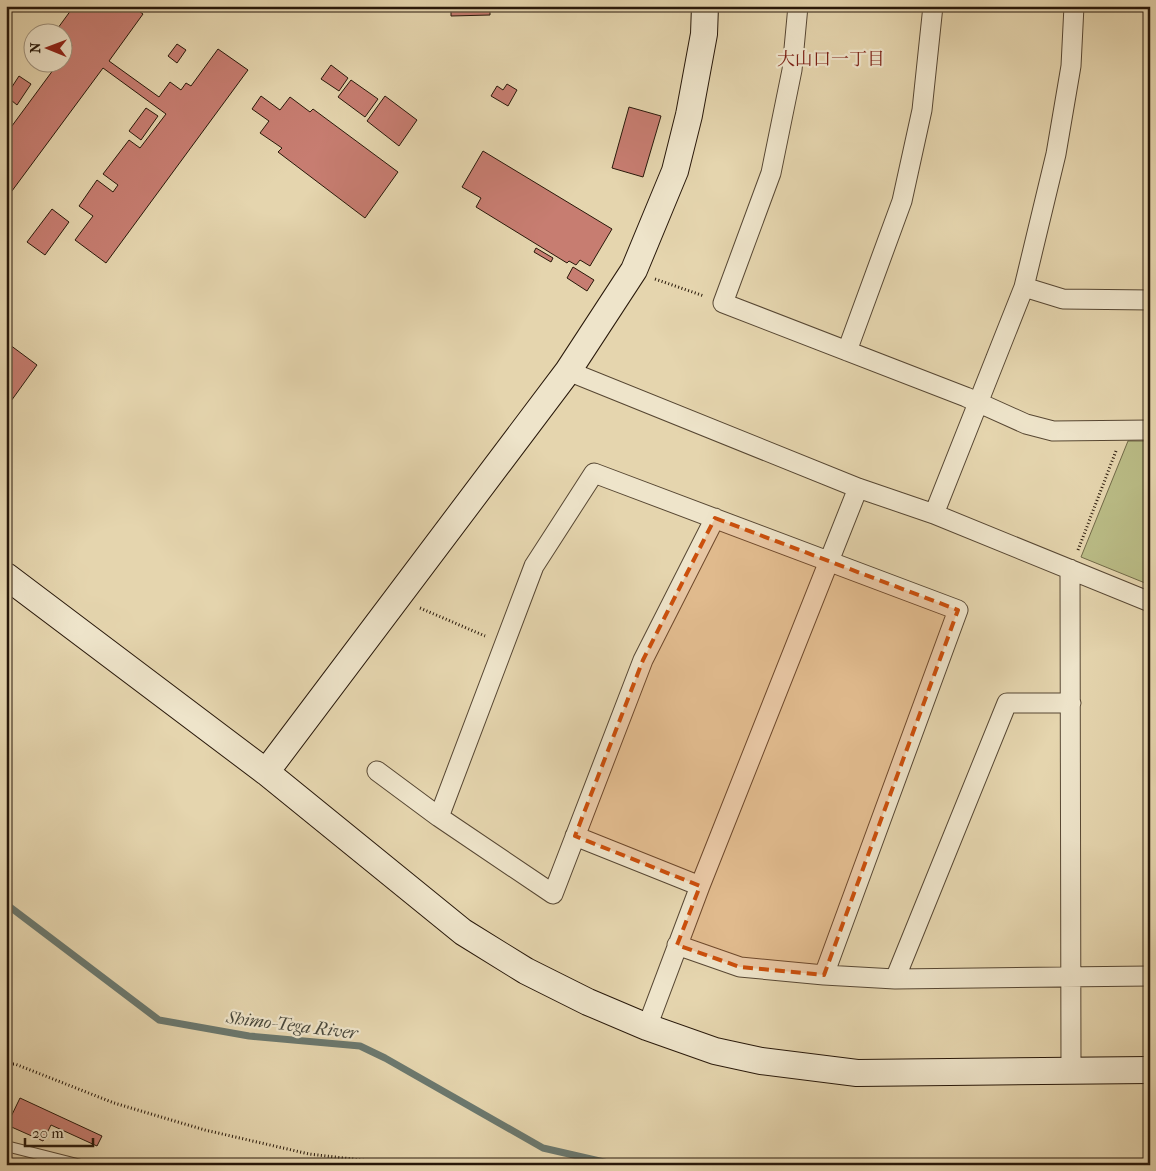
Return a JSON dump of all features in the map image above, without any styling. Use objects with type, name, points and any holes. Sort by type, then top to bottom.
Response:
[{"type":"street","points":[[266,772],[568,370],[634,270],[675,171],[689,115],[704,34],[705,6]]},
{"type":"street","points":[[798,6],[792,70],[771,173],[723,303],[978,401],[1026,424],[1053,431],[1150,430]]},
{"type":"street","points":[[847,351],[902,201],[922,110],[933,6]]},
{"type":"street","points":[[934,514],[1024,287],[1056,154],[1079,8]]},
{"type":"street","points":[[1024,287],[1063,299],[1150,300]]},
{"type":"street","points":[[568,370],[858,488],[1072,563],[1150,602]]},
{"type":"street","points":[[439,817],[534,566],[594,473],[958,610],[824,975]]},
{"type":"street","points":[[647,1027],[677,944],[858,488]]},
{"type":"street","points":[[377,771],[439,817],[553,894],[643,660],[715,518]]},
{"type":"street","points":[[1071,1070],[1072,563]]},
{"type":"street","points":[[6,576],[266,772],[463,932],[526,971],[588,1002],[647,1027],[715,1050],[761,1061],[812,1069],[857,1073],[1150,1070]]},
{"type":"street","points":[[895,979],[1006,703],[1071,703]]},
{"type":"street","points":[[575,836],[700,886]]},
{"type":"street","points":[[677,944],[740,966],[824,975],[895,979],[1150,976]]},
{"type":"lane","points":[[6,1146],[81,1165]]},
{"type":"path","points":[[1079,8],[1150,10]]},
{"type":"path","points":[[652,278],[723,303]]},
{"type":"path","points":[[1072,563],[1125,430]]},
{"type":"path","points":[[417,607],[504,644]]},
{"type":"path","points":[[6,1064],[15,1064],[114,1103],[205,1130],[309,1154],[387,1163]]},
{"type":"highlighted area","points":[[715,518],[958,610],[824,975],[740,967],[677,945],[700,886],[575,836],[643,660]]},
{"type":"green space","points":[[1128,441],[1150,441],[1150,585],[1081,557]]},
{"type":"building","points":[[74,6],[132,6],[143,14],[109,61],[159,97],[170,82],[181,90],[186,83],[191,86],[218,49],[248,70],[106,263],[75,240],[93,216],[79,206],[97,180],[113,192],[118,185],[103,174],[129,140],[140,148],[166,114],[103,68],[6,199],[6,134],[52,72],[72,72],[72,22],[62,22]]},
{"type":"building","points":[[451,6],[490,6],[490,15],[451,16]]},
{"type":"building","points":[[177,44],[186,50],[177,63],[168,56]]},
{"type":"building","points":[[331,65],[348,78],[339,91],[321,79]]},
{"type":"building","points":[[19,76],[31,84],[17,105],[6,96]]},
{"type":"building","points":[[351,80],[378,99],[365,117],[338,97]]},
{"type":"building","points":[[507,84],[517,90],[508,106],[491,96],[497,86],[503,90]]},
{"type":"building","points":[[261,96],[280,110],[290,97],[310,112],[313,109],[398,172],[365,218],[278,152],[282,148],[260,133],[269,121],[252,109]]},
{"type":"building","points":[[385,96],[417,120],[399,146],[367,121]]},
{"type":"building","points":[[629,107],[661,116],[643,177],[612,168]]},
{"type":"building","points":[[146,108],[158,116],[141,140],[129,131]]},
{"type":"building","points":[[483,151],[612,229],[590,266],[580,260],[576,265],[569,261],[567,263],[476,207],[481,198],[462,187]]},
{"type":"building","points":[[52,209],[69,222],[45,255],[27,242]]},
{"type":"building","points":[[536,248],[553,258],[551,262],[534,252]]},
{"type":"building","points":[[573,267],[594,280],[587,291],[567,278]]},
{"type":"building","points":[[6,342],[37,365],[6,408]]},
{"type":"building","points":[[20,1098],[102,1136],[97,1146],[51,1125],[43,1141],[7,1125]]},
{"type":"waterway","name":"Shimo-Tega River","points":[[6,904],[159,1020],[249,1036],[360,1046],[385,1058],[543,1148],[617,1165]]},
{"type":"district","name":"大山口一丁目","points":[[831,59]]}]
